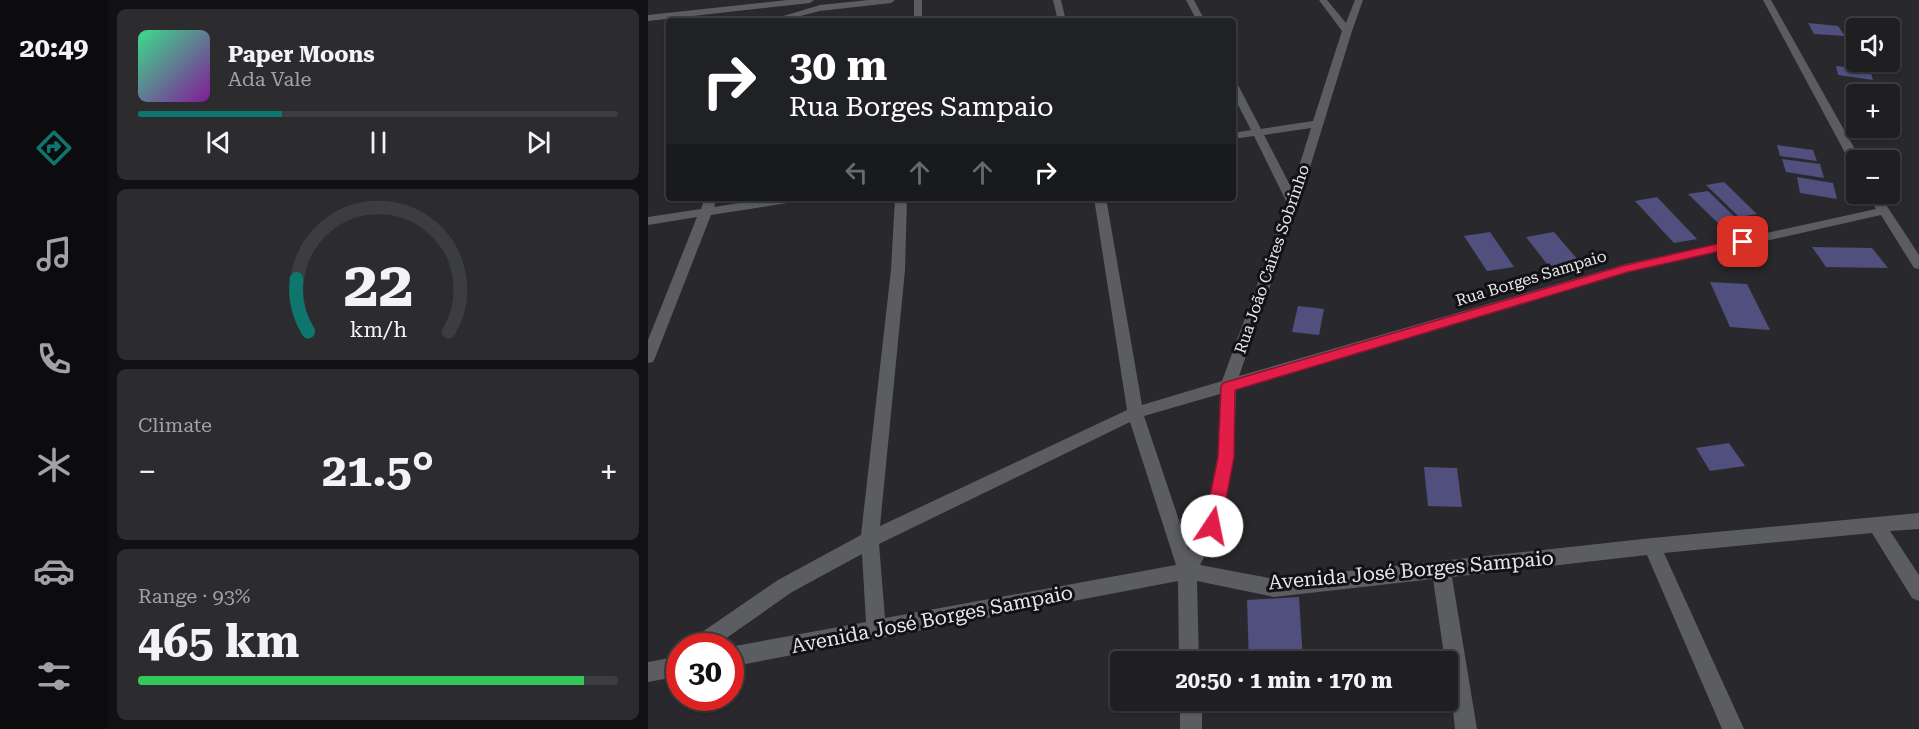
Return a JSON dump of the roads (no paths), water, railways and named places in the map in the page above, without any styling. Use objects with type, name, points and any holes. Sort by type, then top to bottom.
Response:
[{"type":"street","points":[[648,18],[810,0]]},
{"type":"street","points":[[782,18],[820,8],[891,0]]},
{"type":"street","points":[[918,0],[918,18]]},
{"type":"street","points":[[1057,0],[1061,18]]},
{"type":"street","points":[[1190,0],[1199,18]]},
{"type":"street","points":[[1323,0],[1347,31]]},
{"type":"street","name":"Rua João Caires Sobrinho","points":[[1187,571],[1212,526],[1226,457],[1228,387],[1293,203],[1347,31],[1359,0]]},
{"type":"street","points":[[1767,0],[1849,150]]},
{"type":"street","points":[[1236,91],[1293,203]]},
{"type":"street","points":[[1236,136],[1318,124]]},
{"type":"street","points":[[648,220],[709,205],[758,201]]},
{"type":"street","points":[[876,629],[870,540],[898,270],[901,201]]},
{"type":"street","points":[[1100,201],[1135,414],[1187,571],[1190,651]]},
{"type":"street","points":[[1879,204],[1919,265]]},
{"type":"street","points":[[648,358],[709,205]]},
{"type":"street","name":"Rua Borges Sampaio","points":[[717,633],[784,586],[870,540],[1135,414],[1626,268],[1883,211]]},
{"type":"street","name":"Avenida José Borges Sampaio","points":[[744,654],[1187,571],[1274,588],[1652,546],[1919,521]]},
{"type":"street","points":[[1877,526],[1919,592]]},
{"type":"street","points":[[1652,546],[1733,729]]},
{"type":"street","points":[[1441,569],[1466,729]]},
{"type":"street","points":[[1191,711],[1191,729]]}]
